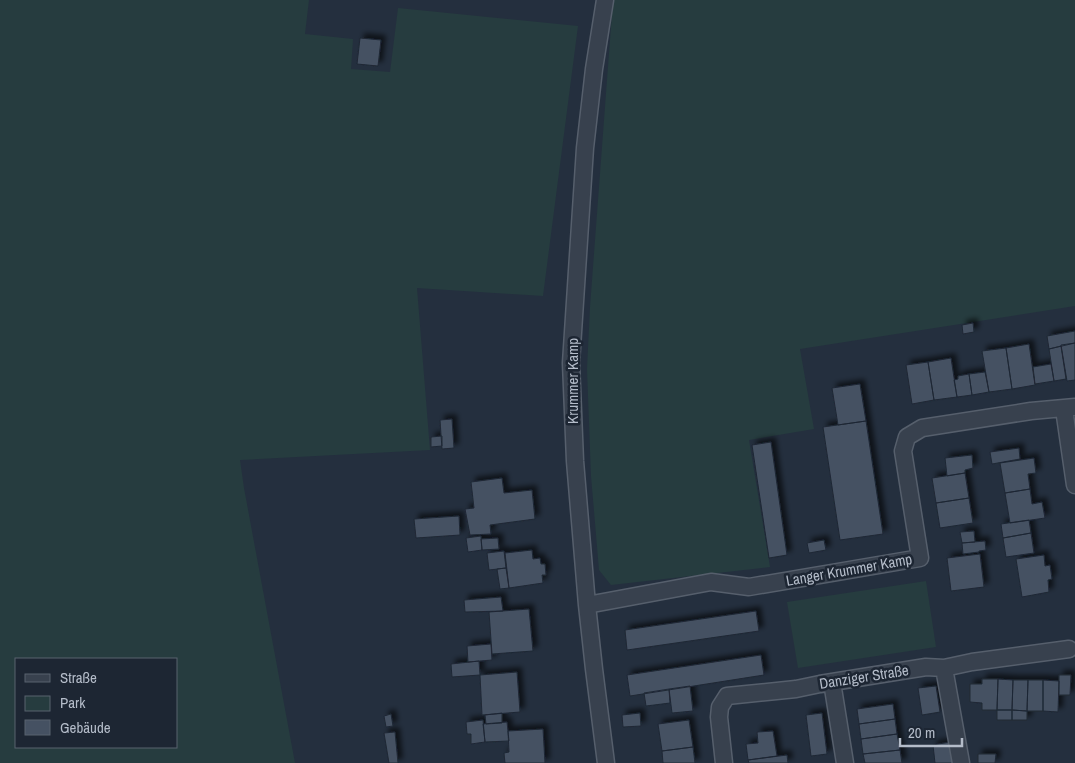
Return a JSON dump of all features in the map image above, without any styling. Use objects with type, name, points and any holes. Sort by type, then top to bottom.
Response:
[{"type":"street","name":"Krummer Kamp","points":[[605,0],[594,69],[585,148],[571,363],[574,461],[587,605],[606,763]]},
{"type":"street","name":"Langer Krummer Kamp","points":[[587,605],[711,582],[749,587],[920,558],[903,451],[906,437],[922,428],[1031,411],[1069,408],[1075,485]]},
{"type":"street","name":"Danziger Straße","points":[[724,763],[719,717],[720,707],[727,696],[796,689],[926,667],[944,668],[972,662],[1069,649]]},
{"type":"street","points":[[944,668],[961,763]]},
{"type":"street","points":[[832,682],[845,763]]},
{"type":"green space","points":[[0,0],[309,0],[305,34],[353,39],[351,69],[390,72],[398,8],[578,26],[543,296],[417,288],[430,450],[240,460],[295,763],[0,763]]},
{"type":"green space","points":[[613,0],[1075,0],[1075,306],[800,349],[814,429],[749,440],[770,567],[611,585],[599,570],[591,476],[587,369]]},
{"type":"green space","points":[[926,581],[936,647],[798,668],[787,602]]},
{"type":"building","points":[[360,38],[381,40],[378,66],[357,64]]},
{"type":"building","points":[[973,323],[974,332],[963,334],[962,325]]},
{"type":"building","points":[[1075,331],[1075,343],[1049,349],[1047,336]]},
{"type":"building","points":[[1075,343],[1075,380],[1067,381],[1061,345]]},
{"type":"building","points":[[1029,344],[1035,385],[1012,389],[1006,348]]},
{"type":"building","points":[[1061,346],[1066,379],[1054,381],[1049,349]]},
{"type":"building","points":[[1006,348],[1012,389],[989,392],[982,351]]},
{"type":"building","points":[[951,358],[957,397],[934,400],[928,362]]},
{"type":"building","points":[[928,362],[934,400],[912,404],[906,365]]},
{"type":"building","points":[[1051,364],[1054,381],[1035,384],[1033,367]]},
{"type":"building","points":[[985,372],[989,392],[972,395],[969,374]]},
{"type":"building","points":[[969,374],[972,395],[957,397],[954,380],[958,379],[958,376]]},
{"type":"building","points":[[860,384],[866,421],[838,425],[832,388]]},
{"type":"building","points":[[452,419],[454,448],[442,449],[440,420]]},
{"type":"building","points":[[866,421],[883,534],[840,540],[823,427]]},
{"type":"building","points":[[442,436],[442,446],[431,447],[431,437]]},
{"type":"building","points":[[771,442],[787,555],[769,558],[752,445]]},
{"type":"building","points":[[1019,448],[1020,459],[992,464],[990,452]]},
{"type":"building","points":[[972,455],[973,468],[965,470],[965,473],[947,476],[945,458]]},
{"type":"building","points":[[1034,458],[1036,473],[1028,474],[1030,489],[1005,493],[1000,463]]},
{"type":"building","points":[[965,473],[969,498],[936,503],[932,478]]},
{"type":"building","points":[[502,478],[504,493],[532,490],[535,519],[490,525],[491,534],[470,535],[465,509],[474,508],[471,482]]},
{"type":"building","points":[[1030,489],[1032,504],[1042,502],[1045,518],[1010,523],[1005,493]]},
{"type":"building","points":[[969,498],[973,523],[940,528],[936,503]]},
{"type":"building","points":[[459,516],[460,535],[416,538],[414,519]]},
{"type":"building","points":[[1029,520],[1031,533],[1003,538],[1001,524]]},
{"type":"building","points":[[974,531],[975,542],[962,543],[960,532]]},
{"type":"building","points":[[1031,533],[1034,553],[1006,557],[1003,538]]},
{"type":"building","points":[[481,536],[482,550],[468,552],[466,538]]},
{"type":"building","points":[[498,538],[499,549],[482,550],[481,539]]},
{"type":"building","points":[[824,540],[826,550],[809,553],[807,543]]},
{"type":"building","points":[[985,541],[986,550],[963,554],[962,543]]},
{"type":"building","points":[[532,550],[533,559],[540,558],[541,564],[545,564],[546,575],[542,575],[543,583],[509,588],[505,553]]},
{"type":"building","points":[[504,551],[506,568],[489,570],[487,553]]},
{"type":"building","points":[[980,554],[984,587],[951,591],[947,558]]},
{"type":"building","points":[[1044,555],[1045,566],[1050,565],[1052,579],[1048,580],[1049,592],[1022,597],[1016,559]]},
{"type":"building","points":[[506,568],[509,588],[500,589],[497,569]]},
{"type":"building","points":[[501,597],[503,611],[465,612],[464,600]]},
{"type":"building","points":[[529,609],[533,651],[492,654],[489,612]]},
{"type":"building","points":[[756,611],[759,631],[627,650],[625,630]]},
{"type":"building","points":[[491,644],[492,660],[468,662],[467,646]]},
{"type":"building","points":[[761,655],[764,675],[630,696],[627,675]]},
{"type":"building","points":[[479,661],[480,675],[452,677],[451,664]]},
{"type":"building","points":[[517,672],[520,712],[482,715],[480,675]]},
{"type":"building","points":[[1059,675],[1071,675],[1070,695],[1059,695]]},
{"type":"building","points":[[982,679],[998,679],[997,710],[982,710],[982,703],[970,702],[970,684],[982,684]]},
{"type":"building","points":[[998,679],[1013,680],[1012,710],[997,710]]},
{"type":"building","points":[[1013,680],[1028,680],[1027,711],[1012,710]]},
{"type":"building","points":[[1028,680],[1043,680],[1043,711],[1027,711]]},
{"type":"building","points":[[1043,680],[1059,681],[1058,712],[1043,711]]},
{"type":"building","points":[[690,686],[693,711],[672,713],[669,689]]},
{"type":"building","points":[[936,686],[940,712],[922,715],[918,688]]},
{"type":"building","points":[[669,689],[670,703],[646,706],[644,693]]},
{"type":"building","points":[[893,704],[895,719],[859,724],[857,709]]},
{"type":"building","points":[[997,710],[1012,710],[1012,720],[997,720]]},
{"type":"building","points":[[1012,710],[1027,711],[1027,720],[1012,720]]},
{"type":"building","points":[[502,713],[502,723],[486,724],[485,715]]},
{"type":"building","points":[[640,713],[641,726],[623,727],[622,715]]},
{"type":"building","points":[[822,713],[827,754],[811,756],[806,715]]},
{"type":"building","points":[[391,714],[393,726],[386,727],[384,716]]},
{"type":"building","points":[[895,719],[897,734],[861,739],[859,724]]},
{"type":"building","points":[[483,720],[485,742],[471,744],[471,734],[467,734],[466,722]]},
{"type":"building","points":[[689,720],[693,747],[662,751],[658,724]]},
{"type":"building","points":[[507,722],[509,741],[485,742],[483,724]]},
{"type":"building","points":[[543,729],[545,763],[505,763],[504,753],[509,752],[508,731]]},
{"type":"building","points":[[773,731],[777,756],[748,760],[746,744],[758,743],[757,732]]},
{"type":"building","points":[[395,732],[398,763],[389,763],[384,733]]},
{"type":"building","points":[[897,734],[900,750],[863,754],[861,739]]},
{"type":"building","points":[[950,742],[953,763],[935,763],[933,745]]},
{"type":"building","points":[[693,747],[695,763],[663,763],[662,751]]},
{"type":"building","points":[[900,750],[902,763],[865,763],[863,754]]},
{"type":"building","points":[[978,754],[996,754],[995,763],[978,763]]},
{"type":"building","points":[[787,755],[788,763],[749,763],[748,760]]}]
